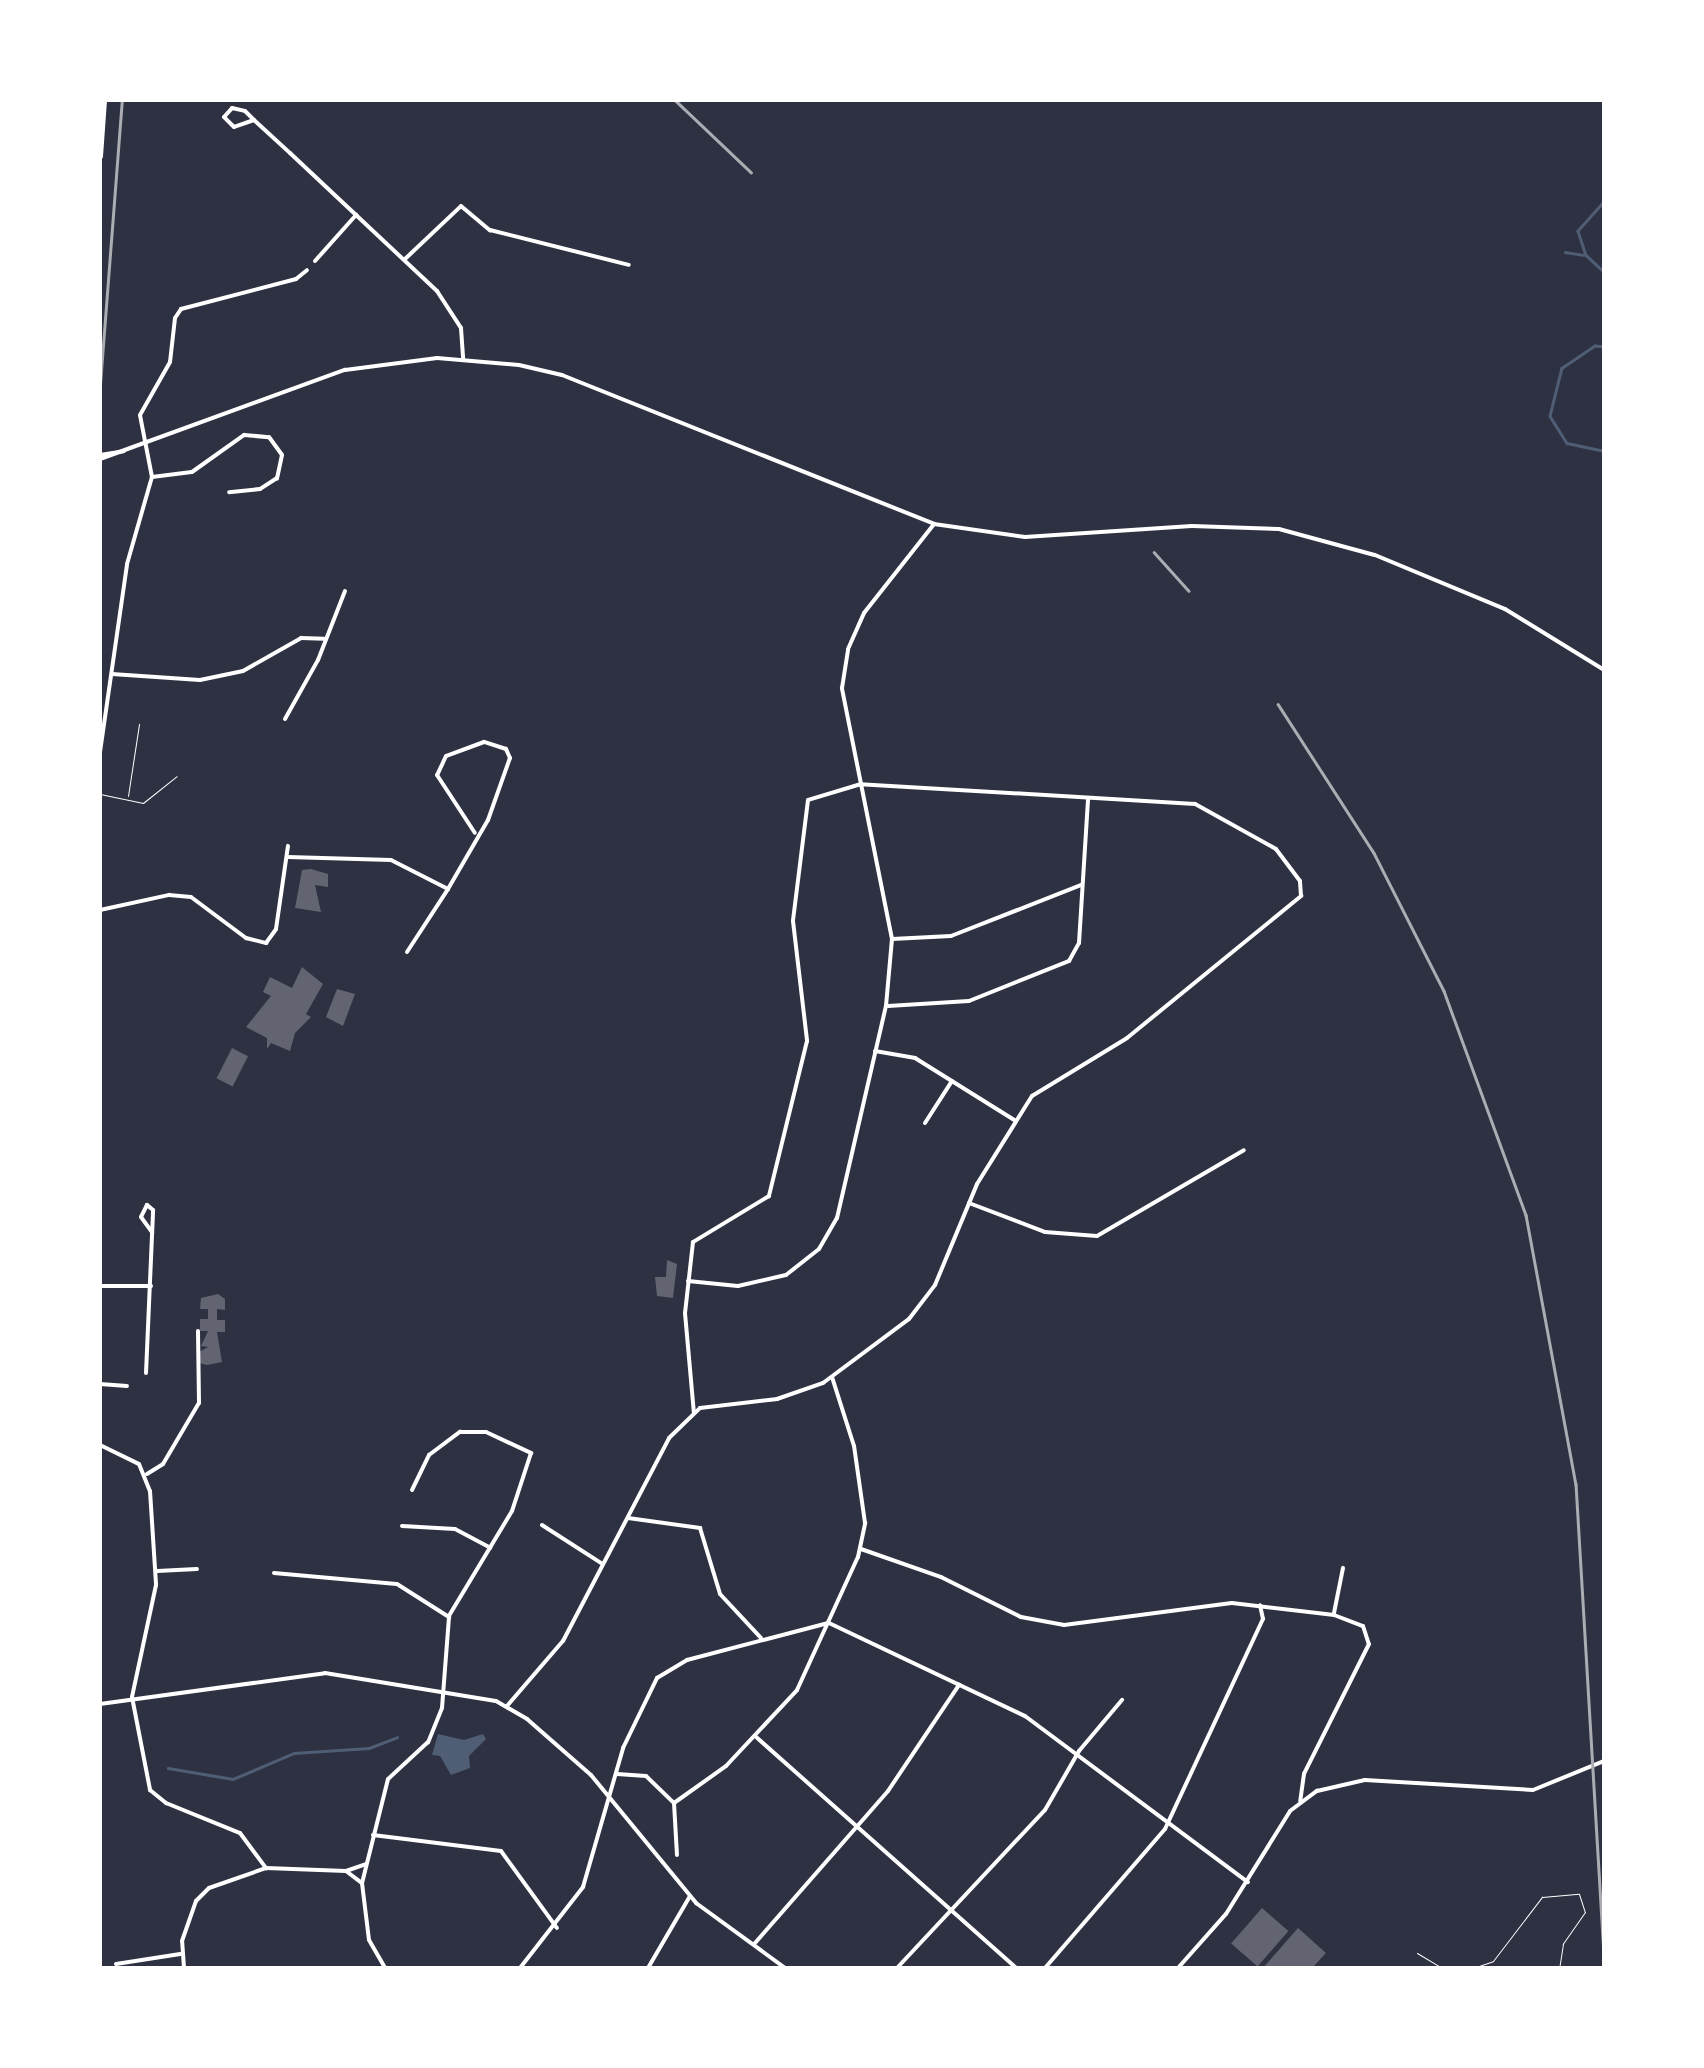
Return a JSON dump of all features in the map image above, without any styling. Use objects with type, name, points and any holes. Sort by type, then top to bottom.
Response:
[{"type":"main road","points":[[100,156],[104,100]]},
{"type":"street","points":[[254,120],[234,128],[224,117],[238,108],[254,120],[404,260],[451,308],[465,343],[463,358]]},
{"type":"street","points":[[404,260],[461,206],[490,230],[629,265]]},
{"type":"street","points":[[314,262],[356,214]]},
{"type":"street","points":[[100,752],[128,564],[152,477],[140,416],[170,362],[177,313],[307,270]]},
{"type":"street","points":[[100,457],[345,370],[463,358],[562,375],[934,524],[1026,537],[1192,526],[1280,529],[1375,554],[1505,609],[1604,670]]},
{"type":"street","points":[[152,477],[192,472],[244,435],[269,437],[282,455],[277,478],[260,490],[229,492]]},
{"type":"street","points":[[686,1280],[758,1283],[786,1275],[819,1249],[837,1218],[886,1006],[892,938],[842,688],[848,649],[864,613],[934,524]]},
{"type":"street","points":[[285,719],[345,592]]},
{"type":"street","points":[[112,674],[200,680],[243,671],[301,638],[324,639]]},
{"type":"street","points":[[406,952],[448,889],[476,832],[488,820],[510,758],[506,749],[484,742],[446,756],[437,775],[476,832]]},
{"type":"street","points":[[507,1706],[563,1642],[601,1563],[628,1518],[651,1463],[694,1413],[728,1400],[777,1399],[832,1377],[918,1310],[938,1279],[968,1203],[1040,1088],[1127,1038],[1299,899],[1303,888],[1276,849],[1207,806],[861,784],[817,794],[806,805],[793,927],[808,1042],[775,1186],[759,1204],[692,1242],[686,1280],[687,1387],[694,1413]]},
{"type":"street","points":[[886,1006],[969,1001],[1068,961],[1079,943],[1088,798]]},
{"type":"street","points":[[100,910],[169,895],[191,897],[246,938],[266,943],[276,930],[288,846]]},
{"type":"street","points":[[288,857],[391,860],[448,889]]},
{"type":"street","points":[[892,938],[952,936],[1081,885]]},
{"type":"street","points":[[875,1051],[915,1058],[1016,1121]]},
{"type":"street","points":[[925,1123],[952,1081]]},
{"type":"street","points":[[968,1203],[1045,1232],[1097,1236],[1244,1150]]},
{"type":"street","points":[[146,1372],[152,1232],[152,1207],[148,1205],[141,1217],[152,1232]]},
{"type":"street","points":[[100,1286],[151,1286]]},
{"type":"street","points":[[146,1474],[162,1464],[200,1404],[198,1331]]},
{"type":"street","points":[[674,1803],[755,1736],[797,1690],[861,1550],[865,1523],[854,1446],[832,1377]]},
{"type":"street","points":[[100,1384],[127,1386]]},
{"type":"street","points":[[385,1968],[369,1940],[362,1883],[372,1835],[388,1779],[428,1742],[443,1694],[449,1617],[520,1491],[528,1450],[486,1432],[460,1432],[429,1455],[412,1490]]},
{"type":"street","points":[[100,1445],[146,1474]]},
{"type":"street","points":[[146,1474],[157,1571],[132,1697],[153,1794],[240,1832],[266,1868]]},
{"type":"street","points":[[628,1518],[700,1528],[720,1594],[763,1639]]},
{"type":"street","points":[[542,1525],[601,1563]]},
{"type":"street","points":[[402,1526],[455,1528],[490,1548]]},
{"type":"street","points":[[861,1550],[941,1577],[1022,1618],[1064,1626],[1211,1604],[1334,1614],[1366,1627],[1369,1644],[1304,1774],[1300,1802],[1248,1882],[1178,1968]]},
{"type":"street","points":[[157,1571],[198,1568]]},
{"type":"street","points":[[1334,1614],[1344,1568]]},
{"type":"street","points":[[274,1573],[397,1584],[449,1617]]},
{"type":"street","points":[[1046,1968],[1170,1821],[1263,1619],[1260,1606]]},
{"type":"street","points":[[520,1968],[557,1928],[583,1887],[630,1729],[664,1671],[828,1622],[960,1684],[1079,1750],[1248,1882]]},
{"type":"street","points":[[100,1704],[325,1672],[507,1706],[611,1798],[690,1896],[785,1968]]},
{"type":"street","points":[[755,1943],[858,1827],[921,1748],[960,1684]]},
{"type":"street","points":[[897,1968],[1052,1801],[1079,1750],[1122,1700]]},
{"type":"street","points":[[755,1736],[1016,1968]]},
{"type":"street","points":[[1300,1802],[1339,1782],[1366,1780],[1533,1790],[1604,1762]]},
{"type":"street","points":[[617,1774],[646,1776],[674,1803],[678,1855]]},
{"type":"street","points":[[372,1835],[501,1851],[557,1928]]},
{"type":"street","points":[[184,1968],[180,1954],[200,1896],[266,1868],[346,1871],[366,1864]]},
{"type":"street","points":[[346,1871],[362,1883]]},
{"type":"street","points":[[648,1968],[690,1896]]},
{"type":"street","points":[[116,1964],[180,1954]]},
{"type":"lane","points":[[128,799],[139,724]]},
{"type":"lane","points":[[100,794],[150,801],[177,776]]},
{"type":"path","points":[[1473,1968],[1493,1961],[1542,1896],[1579,1894],[1585,1912],[1564,1944],[1559,1968]]},
{"type":"path","points":[[1418,1953],[1442,1968]]},
{"type":"water","points":[[438,1734],[464,1740],[483,1734],[486,1739],[469,1756],[470,1768],[451,1775],[440,1756],[432,1755]]},
{"type":"building","points":[[302,870],[328,874],[328,887],[315,885],[321,912],[295,908]]},
{"type":"building","points":[[302,967],[323,984],[306,1014],[311,1017],[295,1033],[290,1051],[271,1043],[267,1049],[267,1038],[246,1027],[271,996],[263,992],[270,977],[292,988]]},
{"type":"building","points":[[337,989],[355,994],[343,1026],[326,1017]]},
{"type":"building","points":[[232,1048],[248,1056],[233,1086],[217,1078]]},
{"type":"building","points":[[667,1260],[677,1264],[673,1298],[657,1296],[655,1277],[666,1277]]},
{"type":"building","points":[[218,1294],[225,1299],[225,1310],[217,1309],[217,1320],[225,1320],[225,1332],[217,1332],[222,1362],[207,1365],[199,1363],[199,1352],[208,1347],[201,1346],[208,1331],[200,1331],[200,1319],[208,1319],[208,1309],[200,1309],[201,1298]]},
{"type":"building","points":[[1262,1908],[1288,1931],[1258,1966],[1231,1943]]},
{"type":"building","points":[[1298,1928],[1326,1953],[1312,1968],[1263,1968]]},
{"type":"waterway","points":[[1604,202],[1578,231],[1586,255],[1604,272]]},
{"type":"waterway","points":[[1565,252],[1583,255]]},
{"type":"waterway","points":[[1604,347],[1595,346],[1562,368],[1550,416],[1567,443],[1604,451]]},
{"type":"waterway","points":[[168,1768],[233,1779],[294,1753],[369,1748],[397,1737]]},
{"type":"railway","points":[[100,384],[122,100]]},
{"type":"railway","points":[[675,100],[751,172]]},
{"type":"railway","points":[[1154,552],[1189,591]]},
{"type":"railway","points":[[1278,704],[1374,853],[1444,991],[1526,1215],[1576,1484],[1604,1958]]}]
